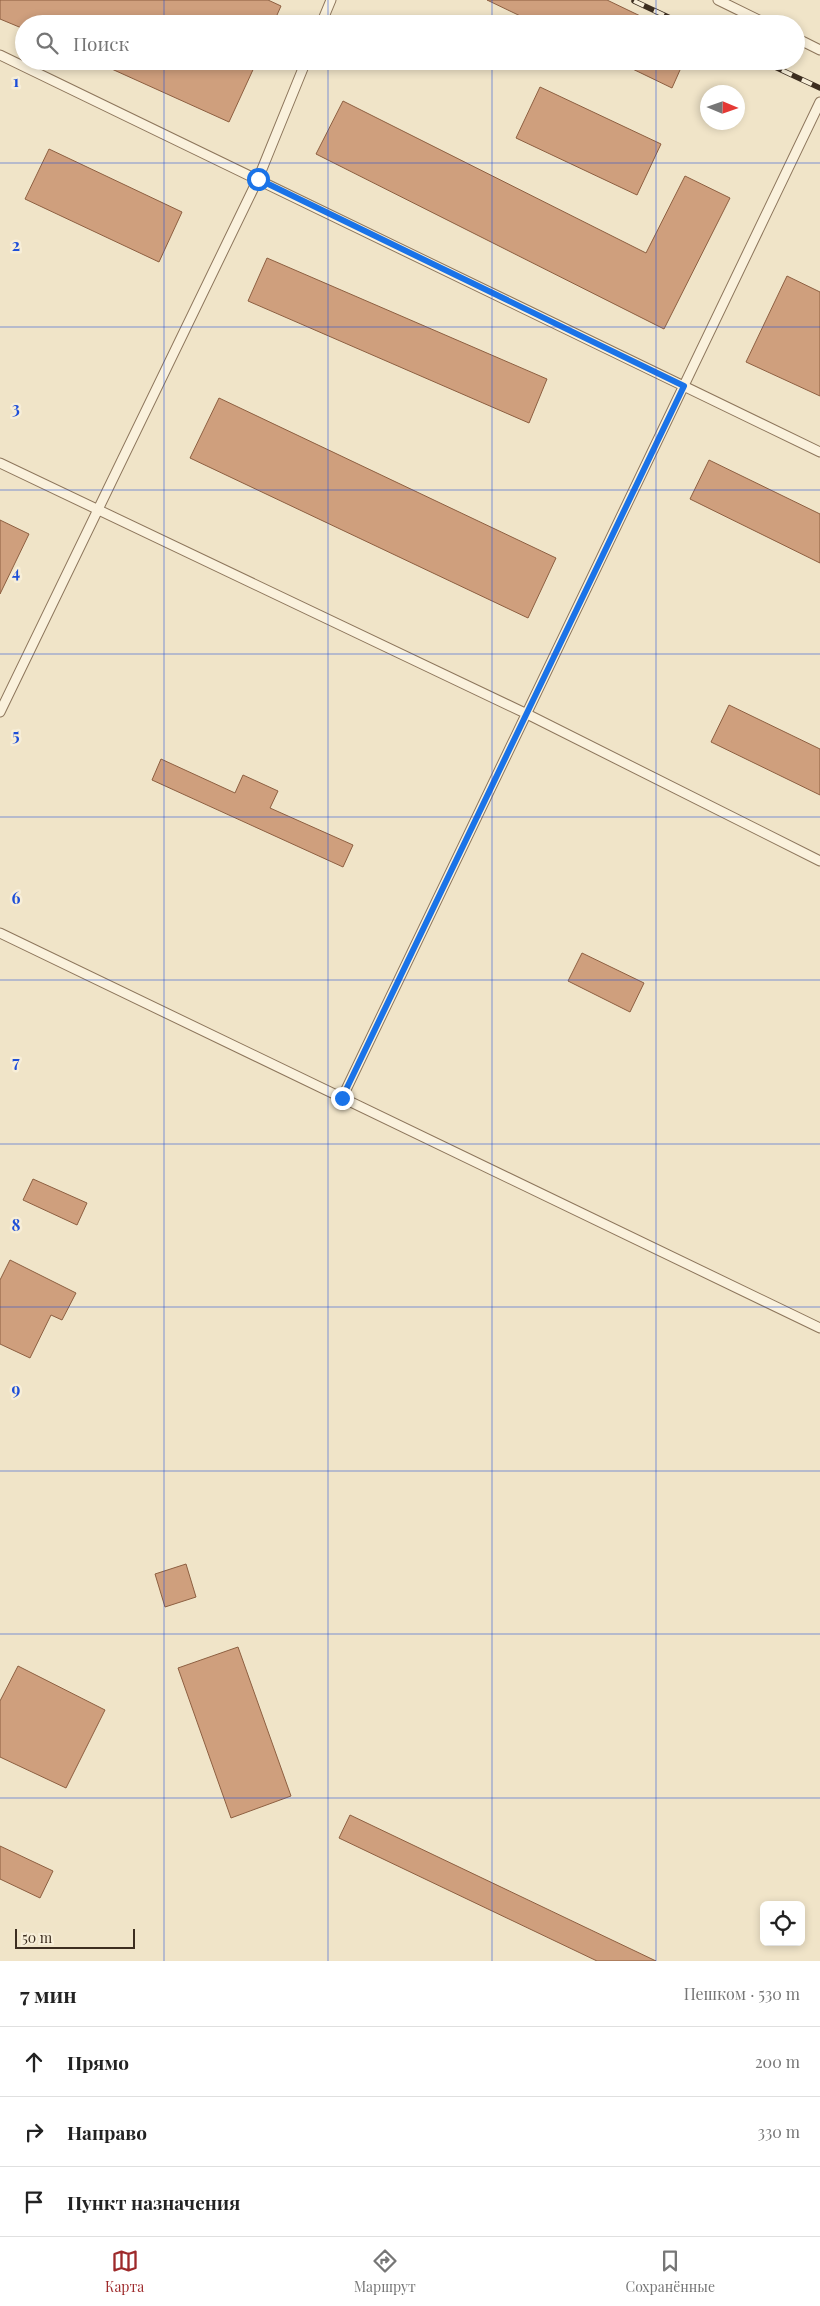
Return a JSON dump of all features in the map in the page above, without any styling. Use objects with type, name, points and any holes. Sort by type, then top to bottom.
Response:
[{"type":"lane","points":[[325,15],[331,0]]},
{"type":"lane","points":[[718,0],[748,15]]},
{"type":"lane","points":[[805,42],[820,50]]},
{"type":"lane","points":[[0,55],[15,62]]},
{"type":"lane","points":[[31,70],[820,452]]},
{"type":"lane","points":[[0,712],[258,179],[302,70]]},
{"type":"lane","points":[[342,1098],[820,102]]},
{"type":"lane","points":[[0,464],[527,714],[820,860]]},
{"type":"lane","points":[[0,932],[820,1328]]},
{"type":"building","points":[[0,0],[268,0],[281,6],[277,15],[15,15],[15,25],[0,19]]},
{"type":"building","points":[[487,0],[607,0],[638,15],[518,15]]},
{"type":"building","points":[[114,70],[253,70],[229,122]]},
{"type":"building","points":[[635,70],[680,70],[672,88]]},
{"type":"building","points":[[540,87],[661,144],[637,195],[516,138]]},
{"type":"building","points":[[343,101],[646,253],[685,176],[730,198],[664,329],[316,154]]},
{"type":"building","points":[[49,149],[182,212],[159,262],[25,199]]},
{"type":"building","points":[[267,258],[547,379],[529,423],[248,301]]},
{"type":"building","points":[[787,276],[820,292],[820,396],[746,362]]},
{"type":"building","points":[[219,398],[556,558],[528,618],[190,458]]},
{"type":"building","points":[[709,460],[820,514],[820,563],[690,499]]},
{"type":"building","points":[[0,520],[29,534],[0,594]]},
{"type":"building","points":[[729,705],[820,749],[820,795],[711,742]]},
{"type":"building","points":[[161,759],[235,793],[243,775],[278,791],[270,808],[353,845],[343,867],[152,780]]},
{"type":"building","points":[[582,953],[644,983],[630,1012],[568,981]]},
{"type":"building","points":[[33,1179],[87,1203],[77,1225],[23,1200]]},
{"type":"building","points":[[10,1260],[76,1293],[62,1320],[51,1315],[30,1358],[0,1344],[0,1280]]},
{"type":"building","points":[[186,1564],[196,1597],[165,1607],[155,1574]]},
{"type":"building","points":[[238,1647],[291,1796],[231,1818],[178,1668]]},
{"type":"building","points":[[18,1666],[105,1710],[66,1788],[0,1757],[0,1701]]},
{"type":"building","points":[[350,1815],[656,1961],[597,1961],[339,1838]]},
{"type":"building","points":[[0,1846],[53,1871],[40,1898],[0,1879]]},
{"type":"railway","points":[[634,1],[664,15]]},
{"type":"railway","points":[[781,70],[820,88]]},
{"type":"route","points":[[258,179],[684,386],[342,1098]]}]
